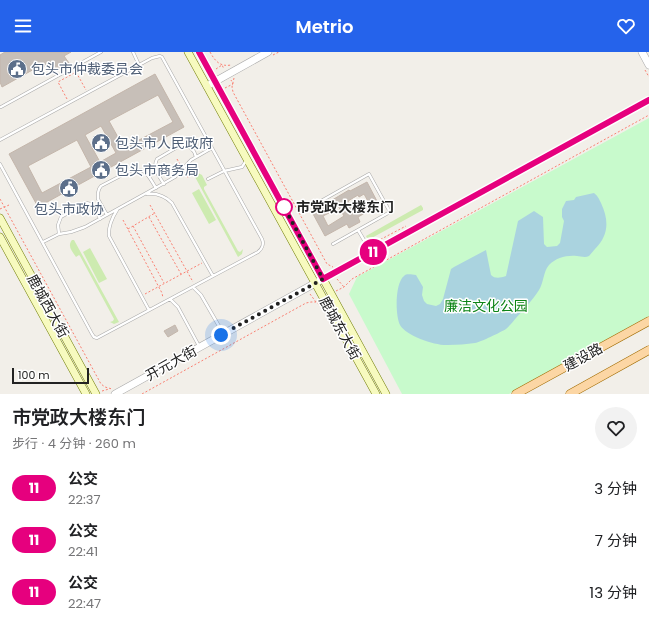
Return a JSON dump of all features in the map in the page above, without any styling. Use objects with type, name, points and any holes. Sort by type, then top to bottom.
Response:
[{"type":"main road","name":"鹿城东大街","points":[[188,52],[376,394]]},
{"type":"main road","name":"鹿城东大街","points":[[199,52],[386,394]]},
{"type":"main road","name":"鹿城西大街","points":[[0,218],[96,394]]},
{"type":"main road","name":"鹿城西大街","points":[[0,237],[86,394]]},
{"type":"main road","name":"建设路","points":[[516,394],[649,321]]},
{"type":"main road","name":"建设路","points":[[570,394],[649,350]]},
{"type":"street","points":[[207,86],[268,52]]},
{"type":"street","points":[[642,52],[649,65]]},
{"type":"street","name":"开元大街","points":[[112,391],[221,335],[649,100]]},
{"type":"lane","points":[[2,107],[101,52]]},
{"type":"lane","points":[[133,52],[139,65]]},
{"type":"lane","points":[[0,140],[87,92],[157,56],[160,56],[162,57],[263,241],[263,244],[258,252],[96,338],[94,337],[0,164]]},
{"type":"lane","points":[[164,184],[156,168],[155,163],[157,159],[181,145],[188,145],[192,148],[196,157]]},
{"type":"lane","points":[[42,242],[58,234],[78,230],[164,184],[175,177],[191,160],[212,148]]},
{"type":"lane","points":[[208,179],[224,171],[242,167],[247,159]]},
{"type":"lane","points":[[106,215],[99,202],[98,192],[100,187],[134,169],[138,169],[147,173],[156,188]]},
{"type":"lane","points":[[321,201],[369,174],[390,212],[333,244]]},
{"type":"lane","points":[[144,194],[148,193],[159,195],[172,203],[212,276]]},
{"type":"lane","points":[[58,234],[58,225],[61,217],[86,203],[90,203],[96,208],[100,218]]},
{"type":"lane","points":[[118,208],[111,220],[108,232],[109,236],[149,310]]},
{"type":"lane","points":[[358,230],[371,253]]},
{"type":"lane","points":[[193,287],[201,295],[223,333],[221,335]]},
{"type":"lane","points":[[170,299],[178,307],[199,346],[197,348]]},
{"type":"path","points":[[210,52],[215,60],[222,66]]},
{"type":"path","points":[[69,103],[58,82],[71,74],[76,72],[87,92]]},
{"type":"path","points":[[233,84],[233,92],[327,264],[333,268]]},
{"type":"path","points":[[344,287],[352,279],[649,115]]},
{"type":"path","points":[[0,199],[101,384],[112,391]]},
{"type":"path","points":[[0,209],[9,205]]},
{"type":"path","points":[[150,205],[194,282]]},
{"type":"path","points":[[127,229],[155,213]]},
{"type":"path","points":[[149,216],[181,274]]},
{"type":"path","points":[[123,220],[162,293],[163,299]]},
{"type":"path","points":[[133,226],[165,283]]},
{"type":"path","points":[[141,296],[205,262]]},
{"type":"path","points":[[142,394],[306,303],[316,302]]},
{"type":"path","points":[[96,394],[112,391]]},
{"type":"green space","name":"廉洁文化公园","points":[[649,118],[649,316],[509,394],[402,394],[349,294],[357,277]]},
{"type":"green space","points":[[198,173],[202,175],[207,185],[204,189],[238,251],[240,252],[243,249],[242,254],[238,257],[194,175]]},
{"type":"green space","points":[[199,189],[216,220],[209,224],[192,193]]},
{"type":"green space","points":[[421,205],[423,210],[368,240],[366,236]]},
{"type":"green space","points":[[72,240],[74,240],[119,322],[114,324],[110,322],[114,319],[80,256],[79,255],[76,257],[72,251],[70,244]]},
{"type":"green space","points":[[90,248],[107,279],[99,283],[83,252]]},
{"type":"water","points":[[594,193],[604,209],[606,221],[605,233],[600,244],[589,256],[565,257],[555,260],[549,265],[541,287],[528,305],[506,329],[475,343],[443,345],[422,340],[408,333],[400,325],[397,314],[397,292],[401,280],[405,275],[416,275],[423,287],[422,295],[424,301],[427,304],[436,306],[440,304],[443,299],[451,269],[486,250],[491,275],[498,278],[506,276],[518,221],[534,211],[543,217],[544,244],[547,247],[557,246],[560,243],[564,221],[562,217],[562,209],[566,201],[574,200],[576,197]]},
{"type":"building","name":"包头市仲裁委员会","points":[[5,52],[71,52],[64,56],[69,63],[55,71],[51,63],[37,70],[36,68],[2,87],[0,82],[0,55]]},
{"type":"building","points":[[155,74],[184,127],[38,207],[9,154]],"holes":[[[158,95],[173,122],[124,148],[109,121]],[[101,126],[116,153],[100,162],[85,135]],[[77,140],[91,167],[42,193],[28,166]]]},
{"type":"building","points":[[367,182],[379,205],[358,217],[360,222],[349,228],[347,224],[325,236],[312,212],[349,190],[350,191]],"holes":[[[364,194],[369,203],[354,211],[348,201],[358,195],[359,197]],[[338,206],[344,216],[328,226],[323,216]]]},
{"type":"building","points":[[175,325],[178,331],[168,337],[164,331]]},
{"type":"bus line","name":"11","points":[[199,52],[323,279],[649,100]]},
{"type":"place","name":"包头市仲裁委员会","points":[[17,69]]},
{"type":"place","name":"包头市人民政府","points":[[101,143]]},
{"type":"place","name":"包头市商务局","points":[[101,170]]},
{"type":"place","name":"包头市政协","points":[[69,188]]},
{"type":"place","name":"市党政大楼东门","points":[[284,207]]},
{"type":"route","points":[[221,335],[323,279],[284,207]]}]
